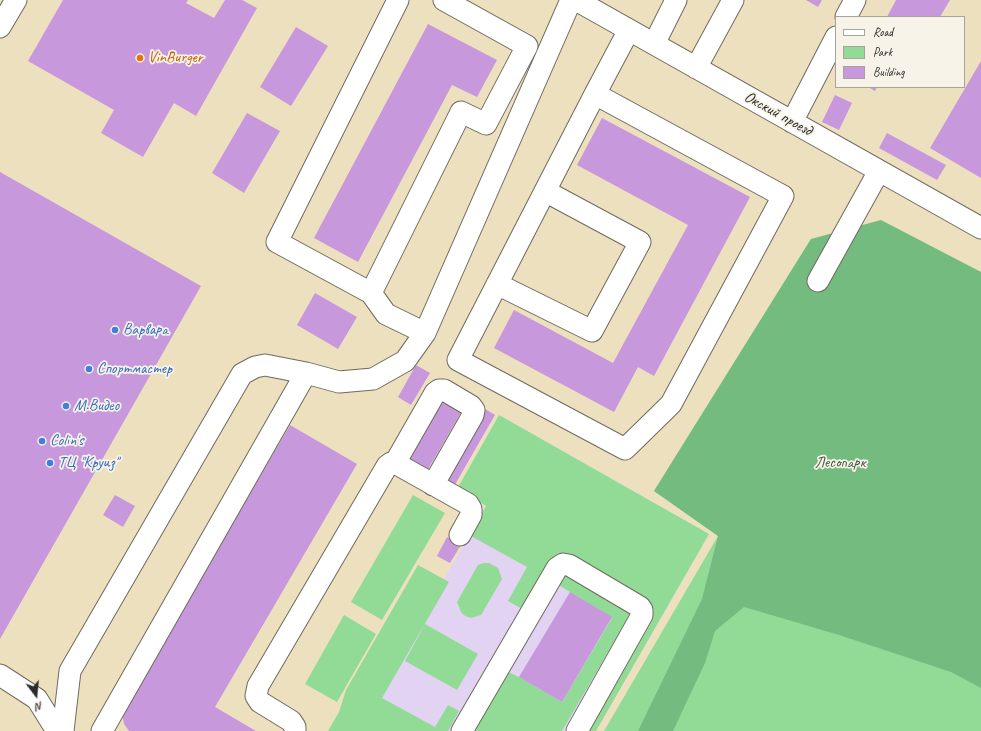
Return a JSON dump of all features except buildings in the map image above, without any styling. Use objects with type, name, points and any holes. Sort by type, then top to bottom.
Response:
[{"type":"street","points":[[0,26],[16,0]]},
{"type":"street","points":[[398,0],[277,242],[371,293],[386,314],[425,333]]},
{"type":"street","points":[[371,293],[461,112],[486,124],[527,46],[444,0]]},
{"type":"street","points":[[63,731],[70,671],[242,374],[255,367],[265,365],[339,382],[373,379],[405,361],[425,333],[571,0]]},
{"type":"street","name":"Окский проезд","points":[[576,0],[981,228]]},
{"type":"street","points":[[654,44],[676,0]]},
{"type":"street","points":[[696,68],[733,0]]},
{"type":"street","points":[[847,16],[855,0]]},
{"type":"street","points":[[595,94],[783,196],[671,404],[625,449],[458,360],[595,94],[629,30]]},
{"type":"street","points":[[792,122],[835,39]]},
{"type":"street","points":[[818,281],[879,171]]},
{"type":"street","points":[[497,284],[592,331],[640,242],[545,191]]},
{"type":"street","points":[[102,731],[306,374]]},
{"type":"street","points":[[395,463],[435,393],[439,390],[444,390],[471,406],[474,410],[473,415],[433,485]]},
{"type":"street","points":[[295,731],[295,727],[291,721],[260,702],[256,696],[258,686],[387,466],[391,463],[395,463],[468,504],[472,509],[471,515],[460,535]]},
{"type":"street","points":[[462,731],[557,568],[563,564],[570,565],[640,607],[642,610],[642,615],[577,731]]},
{"type":"street","points":[[0,675],[37,699],[57,731]]},
{"type":"shaded area","points":[[499,415],[709,534],[596,731],[364,731],[418,565],[444,579],[486,506]]},
{"type":"green space","name":"Лесопарк","points":[[881,220],[981,272],[981,688],[951,672],[839,635],[744,607],[715,631],[705,663],[673,731],[638,731],[702,599],[718,536],[654,491],[811,239]]},
{"type":"green space","name":"Лесопарк","points":[[811,239],[981,289],[981,731],[604,731],[718,536],[654,491]]},
{"type":"green space","points":[[499,415],[709,534],[596,731],[583,731],[654,609],[558,553],[524,610],[508,601],[527,567],[469,535],[486,506],[457,489]]},
{"type":"green space","points":[[413,495],[445,513],[382,620],[351,602]]},
{"type":"green space","points":[[489,563],[498,568],[502,579],[481,615],[471,618],[465,616],[461,612],[457,602],[478,565]]},
{"type":"green space","points":[[418,565],[449,582],[382,698],[435,727],[448,705],[459,711],[448,731],[328,731],[339,712],[346,690]]},
{"type":"green space","points":[[563,574],[631,613],[562,731],[472,731],[506,671],[562,702],[612,618],[557,584]]},
{"type":"green space","points":[[344,615],[376,634],[337,702],[305,684]]},
{"type":"green space","points":[[425,624],[478,654],[457,690],[405,661]]},
{"type":"place","name":"VinBurger","points":[[140,58]]},
{"type":"place","name":"Варвара","points":[[115,330]]},
{"type":"place","name":"Спортмастер","points":[[89,369]]},
{"type":"place","name":"М.Видео","points":[[66,406]]},
{"type":"place","name":"Colin's","points":[[42,441]]},
{"type":"place","name":"ТЦ \"Круиз\"","points":[[50,463]]}]
